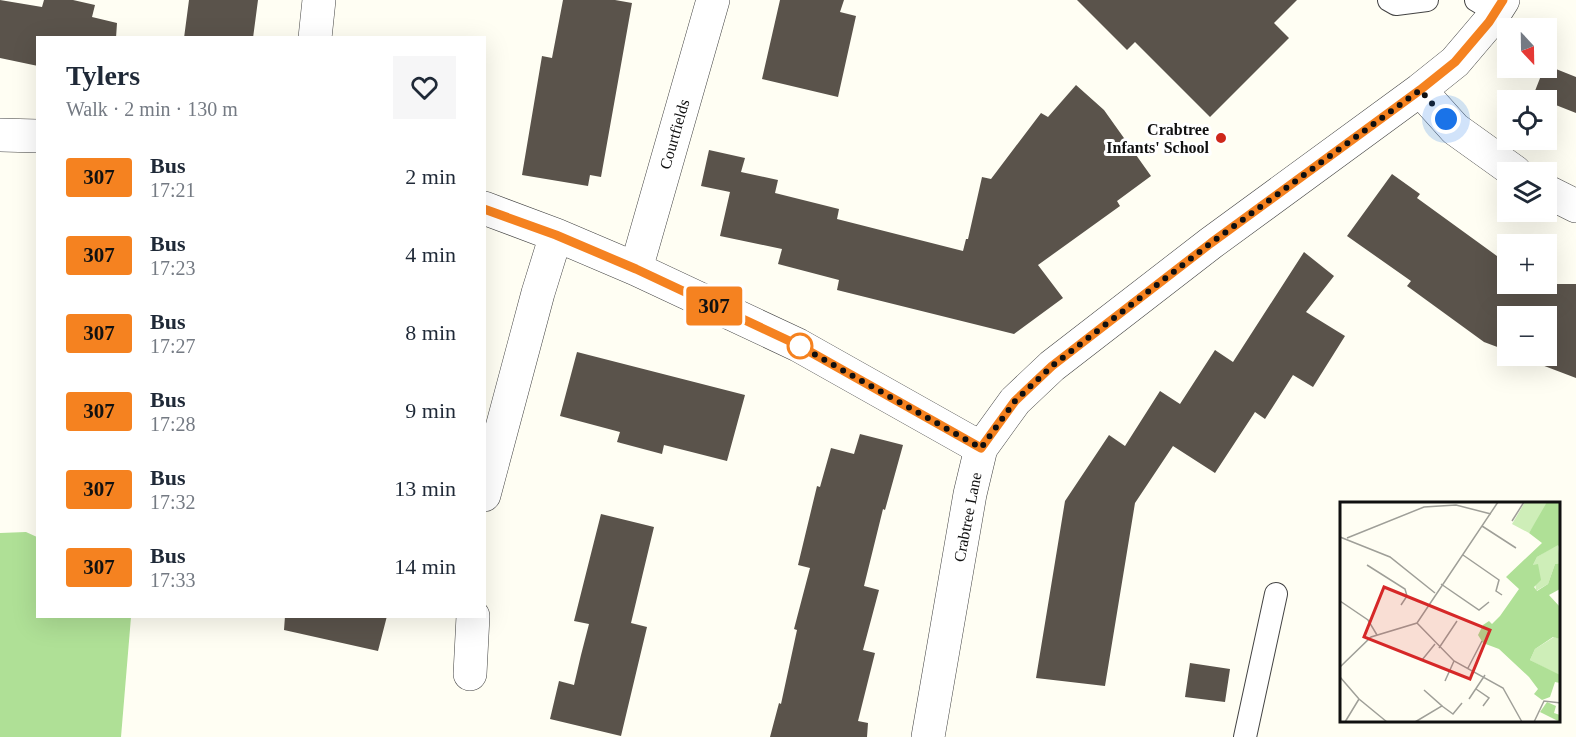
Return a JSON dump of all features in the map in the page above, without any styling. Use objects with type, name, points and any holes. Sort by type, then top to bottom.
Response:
[{"type":"street","points":[[315,36],[319,0]]},
{"type":"street","name":"Courtfields","points":[[636,269],[713,0]]},
{"type":"street","name":"Crabtree Lane","points":[[928,737],[970,494],[981,448],[1015,401],[1052,366],[1211,243],[1455,62],[1492,4]]},
{"type":"street","points":[[1420,90],[1455,129],[1501,162]]},
{"type":"street","points":[[0,135],[36,136]]},
{"type":"street","points":[[1557,196],[1576,206]]},
{"type":"street","points":[[486,209],[636,269],[798,345],[981,448]]},
{"type":"street","points":[[486,488],[538,293],[556,235]]},
{"type":"street","points":[[470,674],[473,618]]},
{"type":"lane","points":[[1389,0],[1396,4],[1427,0]]},
{"type":"lane","points":[[1245,737],[1275,594]]},
{"type":"green space","points":[[26,532],[36,537],[36,618],[131,618],[121,737],[0,737],[0,533]]},
{"type":"building","points":[[0,0],[42,7],[44,0],[73,0],[95,5],[92,17],[117,23],[116,36],[36,36],[36,66],[0,58]]},
{"type":"building","points":[[189,0],[258,0],[253,36],[184,36]]},
{"type":"building","points":[[563,0],[615,0],[632,3],[601,177],[590,175],[588,186],[522,175],[542,56],[552,58]]},
{"type":"building","points":[[780,0],[844,0],[840,12],[856,16],[838,97],[762,79]]},
{"type":"building","points":[[1077,0],[1297,0],[1274,23],[1289,38],[1210,117],[1135,42],[1127,50]]},
{"type":"building","points":[[1557,69],[1576,77],[1576,113],[1557,105],[1557,90],[1535,90],[1540,78],[1557,78]]},
{"type":"building","points":[[1076,85],[1104,110],[1151,176],[1117,201],[1120,206],[1038,265],[1063,298],[1014,334],[837,290],[839,280],[778,264],[782,249],[720,236],[730,192],[701,186],[709,150],[745,158],[741,172],[778,180],[775,193],[839,209],[837,219],[963,251],[966,239],[968,239],[982,177],[991,179],[1041,113],[1048,117]]},
{"type":"building","points":[[1392,174],[1420,194],[1417,198],[1497,256],[1497,294],[1557,294],[1557,284],[1576,284],[1576,378],[1544,366],[1557,366],[1557,306],[1497,306],[1497,347],[1484,342],[1407,286],[1411,281],[1347,236]]},
{"type":"building","points":[[1304,252],[1334,276],[1306,312],[1345,336],[1313,387],[1293,375],[1265,419],[1255,412],[1215,473],[1173,446],[1135,503],[1105,686],[1036,678],[1065,501],[1109,435],[1125,446],[1160,391],[1180,404],[1215,350],[1233,362]]},
{"type":"building","points":[[577,352],[745,395],[727,461],[664,445],[662,454],[617,442],[620,432],[560,416]]},
{"type":"building","points":[[860,434],[903,445],[885,510],[883,509],[864,586],[879,590],[863,650],[875,653],[858,721],[868,723],[867,737],[770,737],[779,703],[781,704],[797,630],[794,629],[810,568],[798,565],[817,486],[820,487],[831,448],[854,454]]},
{"type":"building","points":[[601,514],[654,527],[631,623],[647,627],[621,736],[550,719],[559,681],[574,685],[589,624],[574,621]]},
{"type":"building","points":[[285,618],[386,618],[378,651],[284,630]]},
{"type":"building","points":[[1190,663],[1230,669],[1225,702],[1185,697]]},
{"type":"bus line","name":"307","points":[[486,210],[556,235],[636,269],[798,345],[981,448],[1015,401],[1052,366],[1211,243],[1455,62],[1489,22],[1503,0]]},
{"type":"place","name":"Crabtree Infants' School","points":[[1221,138]]},
{"type":"route","points":[[800,346],[798,345],[981,448],[1015,401],[1052,366],[1211,243],[1420,90],[1446,119]]}]
